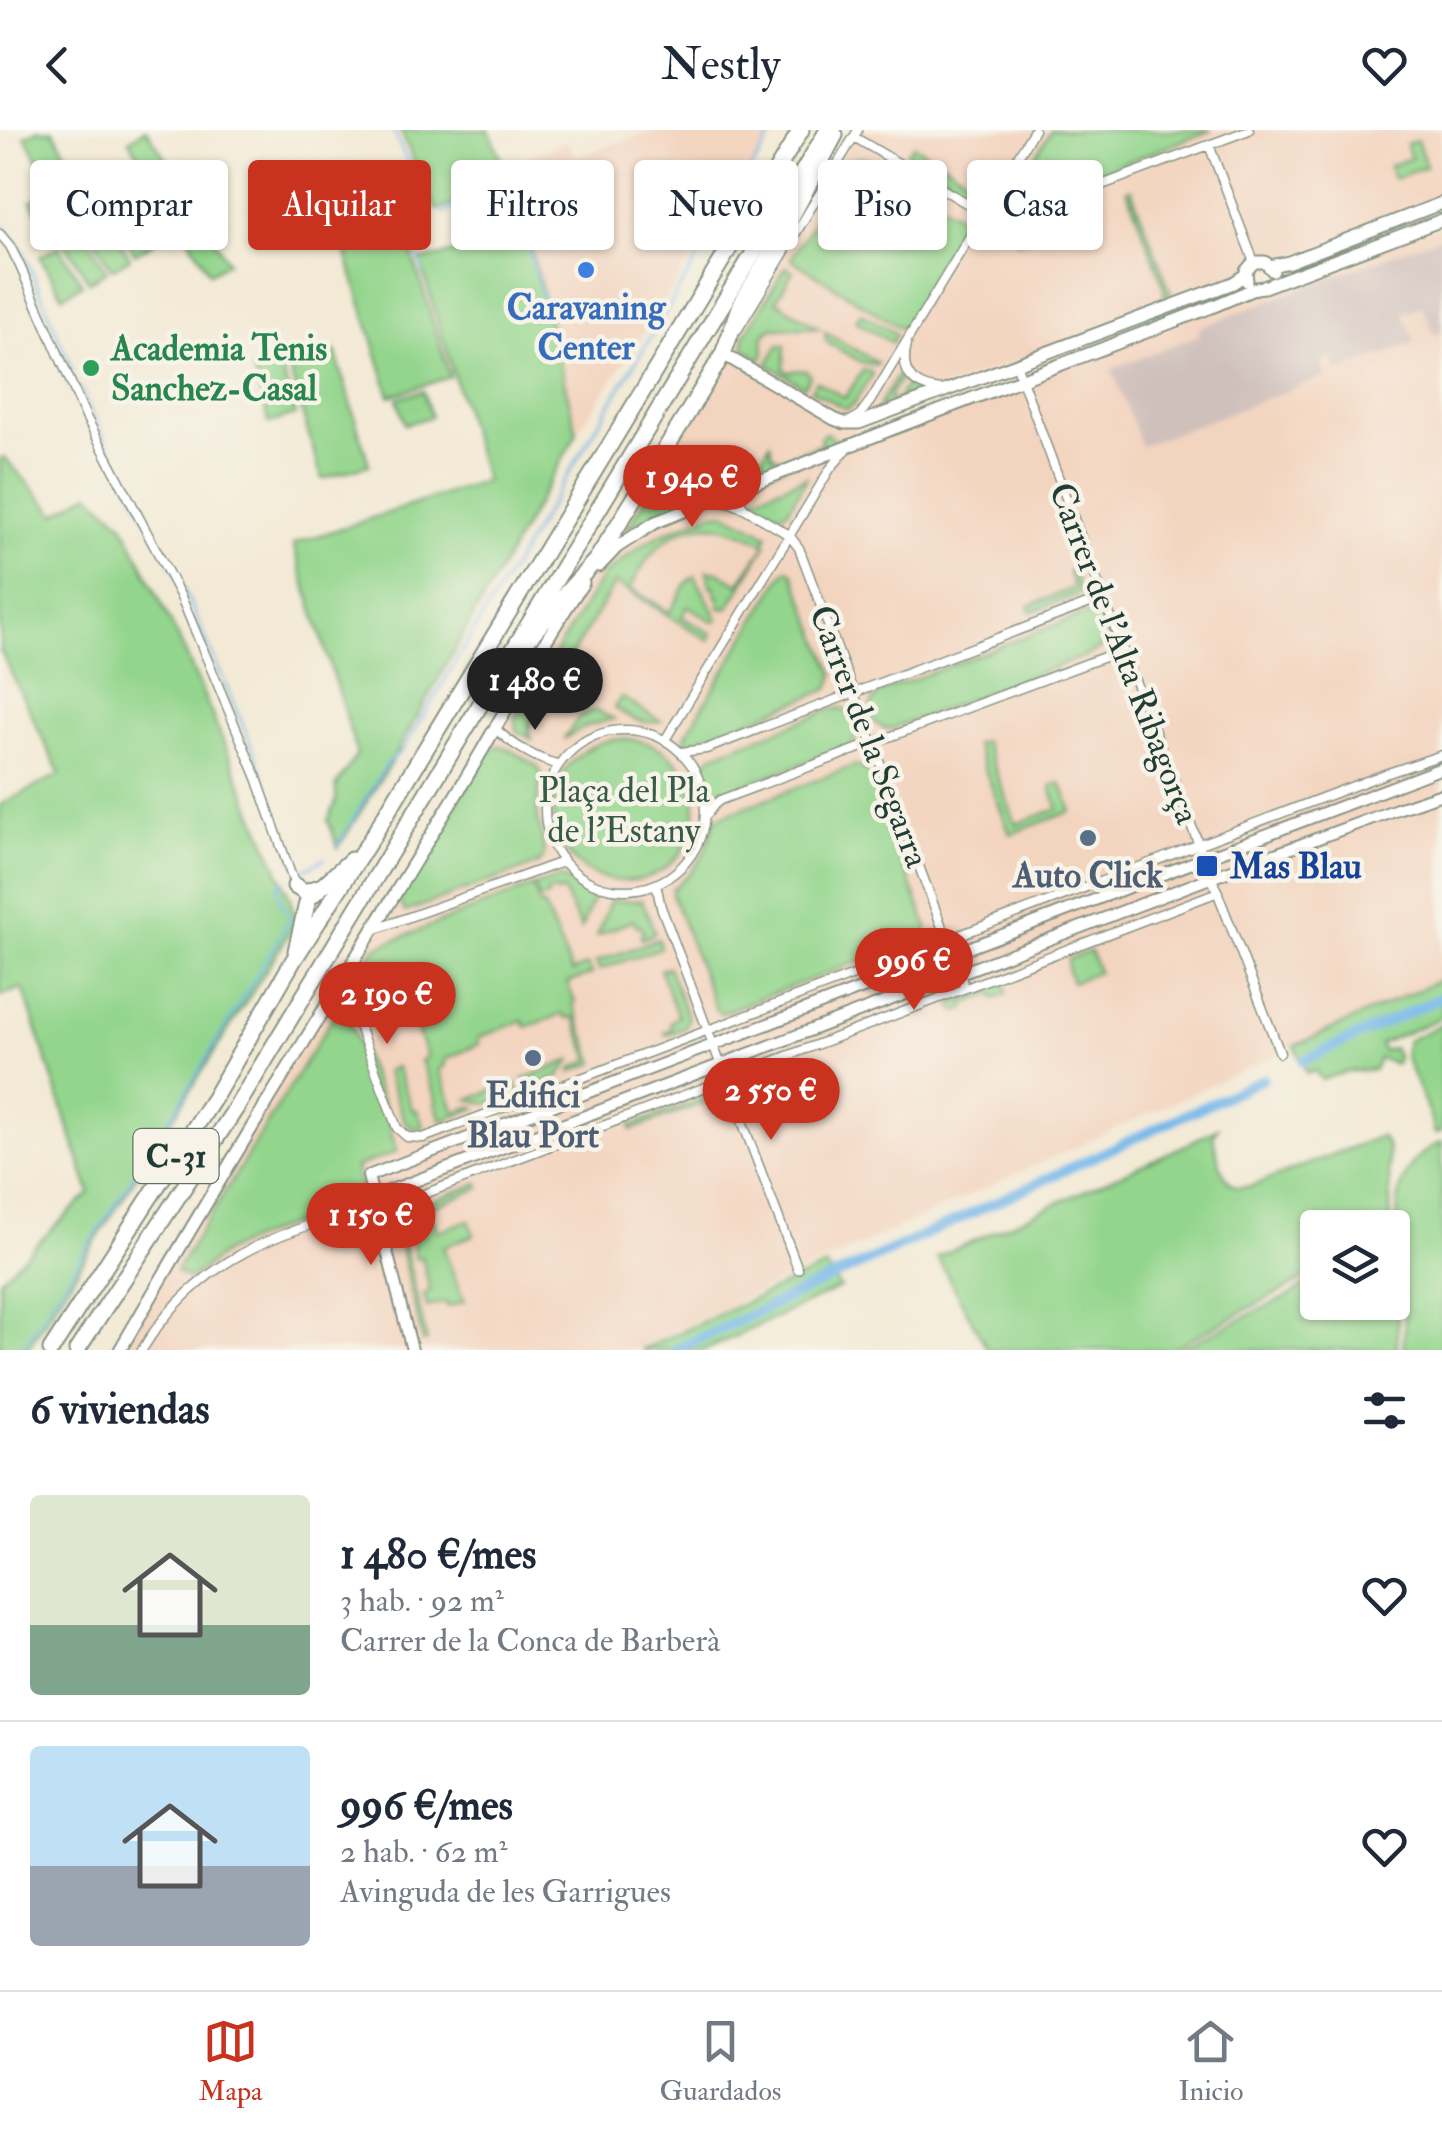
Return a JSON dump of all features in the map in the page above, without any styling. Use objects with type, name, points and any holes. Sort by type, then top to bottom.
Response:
[{"type":"highway","name":"C-31","points":[[51,1350],[214,1098],[293,961],[371,839],[798,130]]},
{"type":"highway","name":"C-31","points":[[77,1350],[236,1108],[828,130]]},
{"type":"highway","points":[[486,692],[597,559],[723,354],[742,302],[838,130]]},
{"type":"highway","points":[[597,559],[617,547]]},
{"type":"highway","points":[[293,961],[310,895],[371,839]]},
{"type":"highway","points":[[295,886],[305,892],[326,882]]},
{"type":"highway","points":[[295,886],[302,918]]},
{"type":"main road","points":[[1270,266],[1442,204]]},
{"type":"main road","points":[[120,1350],[196,1217],[575,594],[617,547],[656,522],[737,489],[1442,220]]},
{"type":"main road","points":[[1254,262],[1270,266],[1273,274],[1263,286],[1248,283],[1248,267],[1254,262]]},
{"type":"main road","points":[[723,354],[800,401],[848,424],[871,420],[1246,275]]},
{"type":"street","points":[[1016,160],[1034,130]]},
{"type":"street","points":[[1103,185],[1249,130]]},
{"type":"street","points":[[723,354],[856,133],[967,203]]},
{"type":"street","points":[[1209,145],[1254,262]]},
{"type":"street","points":[[0,234],[15,255],[85,415],[181,597],[258,778],[295,886]]},
{"type":"street","points":[[848,424],[862,413],[967,242]]},
{"type":"street","points":[[909,336],[904,357],[911,377],[923,388],[947,391]]},
{"type":"street","name":"Carrer de l'Alta Ribagorça","points":[[1016,364],[1280,1052]]},
{"type":"street","points":[[665,740],[830,469],[850,447]]},
{"type":"street","points":[[737,489],[744,508]]},
{"type":"street","points":[[710,500],[744,508],[789,535]]},
{"type":"street","name":"Carrer de la Segarra","points":[[789,535],[798,548],[966,988]]},
{"type":"street","points":[[680,752],[706,749],[1103,598]]},
{"type":"street","points":[[705,818],[723,799],[1123,650]]},
{"type":"street","points":[[496,728],[504,737],[557,764]]},
{"type":"street","points":[[613,730],[632,730],[665,740],[680,752],[698,778],[705,818],[694,851],[680,869],[656,884],[633,890],[608,889],[584,880],[562,862],[544,820],[546,794],[557,764],[574,747],[613,730]]},
{"type":"street","points":[[342,978],[401,1133],[415,1139],[436,1135],[1442,755]]},
{"type":"street","points":[[412,1350],[368,1176],[1442,768]]},
{"type":"street","points":[[376,1205],[721,1065],[1442,794]]},
{"type":"street","points":[[373,930],[562,862]]},
{"type":"street","points":[[656,884],[798,1269]]},
{"type":"street","points":[[142,1350],[187,1292],[219,1265],[278,1237],[726,1079],[1218,892]]},
{"type":"shaded area","points":[[656,130],[778,130],[758,160],[634,160],[634,250],[698,250],[577,433],[533,250],[614,250],[614,160],[520,160],[567,141],[576,157]]},
{"type":"shaded area","points":[[858,130],[1442,130],[1442,200],[1280,261],[1260,261],[1245,275],[853,422],[858,442],[1214,306],[1291,286],[1341,258],[1442,225],[1442,979],[632,1350],[117,1350],[785,250],[798,250],[798,229],[818,196],[818,250],[947,250],[947,160],[840,160]]},
{"type":"shaded area","points":[[1442,236],[1442,332],[1435,335],[1423,306],[1404,313],[1415,343],[1338,372],[1332,358],[1321,363],[1326,376],[1141,446],[1112,369],[1197,336],[1198,328]]},
{"type":"green space","points":[[38,130],[53,130],[70,160],[38,160],[25,137]]},
{"type":"green space","points":[[147,130],[167,160],[142,160],[129,140]]},
{"type":"green space","points":[[400,130],[489,130],[502,160],[451,160],[451,206],[436,210],[431,199],[431,160],[414,160]]},
{"type":"green space","points":[[1051,130],[1212,130],[1103,171],[1103,160],[1033,160]]},
{"type":"green space","points":[[1417,140],[1426,166],[1394,179],[1389,166],[1411,158],[1406,144]]},
{"type":"green space","points":[[913,145],[938,160],[919,160],[907,153]]},
{"type":"green space","points":[[947,165],[967,177],[967,188],[947,176]]},
{"type":"green space","points":[[1131,189],[1171,293],[1164,296],[1164,286],[1127,190]]},
{"type":"green space","points":[[947,208],[958,215],[960,223],[957,234],[902,329],[791,259],[818,214],[818,250],[947,250]]},
{"type":"green space","points":[[61,250],[82,284],[63,296],[40,257]]},
{"type":"green space","points":[[69,250],[95,250],[107,271],[89,282]]},
{"type":"green space","points":[[101,250],[125,250],[130,258],[112,269]]},
{"type":"green space","points":[[196,250],[221,250],[228,262],[210,273]]},
{"type":"green space","points":[[411,250],[450,377],[390,396],[346,253]]},
{"type":"green space","points":[[468,250],[531,250],[577,433],[394,757],[338,848],[328,820],[336,802],[336,786],[357,754],[293,544],[485,481],[420,261]]},
{"type":"green space","points":[[786,267],[793,271],[776,301],[819,328],[771,328],[763,336],[761,360],[745,349],[744,336]]},
{"type":"green space","points":[[861,313],[896,334],[892,343],[856,321]]},
{"type":"green space","points":[[825,332],[878,363],[861,362],[828,343]]},
{"type":"green space","points":[[779,345],[785,345],[787,372],[806,371],[810,376],[804,387],[767,364]]},
{"type":"green space","points":[[335,351],[369,465],[322,479],[288,365]]},
{"type":"green space","points":[[279,361],[296,415],[269,423],[253,369]]},
{"type":"green space","points":[[863,370],[872,375],[853,405],[846,409],[811,390],[816,381],[845,398]]},
{"type":"green space","points":[[901,370],[907,382],[920,392],[896,402],[907,384],[900,379],[893,391],[889,389]]},
{"type":"green space","points":[[423,391],[431,417],[405,424],[397,398]]},
{"type":"green space","points":[[887,391],[896,402],[878,409]]},
{"type":"green space","points":[[826,433],[844,444],[750,479],[770,443],[772,455],[782,459],[822,444],[820,437]]},
{"type":"green space","points":[[678,446],[730,479],[727,489],[627,529]]},
{"type":"green space","points":[[4,457],[56,514],[90,493],[123,524],[185,652],[290,898],[296,922],[27,1350],[0,1350],[0,1279],[90,1193],[23,988],[0,996],[0,805],[60,774],[0,650],[0,459]]},
{"type":"green space","points":[[807,477],[782,514],[752,498]]},
{"type":"green space","points":[[725,512],[768,535],[763,543],[719,526],[691,527],[664,542],[630,588],[670,612],[695,576],[718,619],[714,622],[688,606],[682,617],[712,634],[709,640],[615,583],[530,723],[532,739],[517,731],[515,718],[603,575],[662,534],[713,513]]},
{"type":"green space","points":[[767,543],[728,609],[720,608],[707,571],[718,572],[739,584]]},
{"type":"green space","points":[[1073,568],[1080,592],[1031,612],[1029,606],[1074,588],[1068,571]]},
{"type":"green space","points":[[788,569],[834,675],[829,689],[689,744],[686,735]]},
{"type":"green space","points":[[1095,613],[1107,624],[1109,635],[1090,654],[890,729],[873,719],[873,702],[883,691]]},
{"type":"green space","points":[[621,697],[661,721],[642,721],[614,708]]},
{"type":"green space","points":[[841,708],[850,712],[858,726],[854,743],[847,747],[724,792],[711,788],[704,779],[704,768],[711,756]]},
{"type":"green space","points":[[591,711],[614,719],[587,726],[564,739],[580,716]]},
{"type":"green space","name":"Plaça del Pla de l'Estany","points":[[624,739],[651,745],[674,760],[689,783],[695,810],[689,837],[674,860],[651,875],[624,881],[597,875],[574,860],[559,837],[553,810],[559,783],[574,760],[597,745]]},
{"type":"green space","points":[[984,741],[1016,824],[1058,809],[1051,786],[1061,783],[1072,811],[1010,834],[975,744]]},
{"type":"green space","points":[[499,746],[541,772],[537,807],[543,859],[405,912],[400,902],[402,893],[489,750]]},
{"type":"green space","points":[[856,765],[867,770],[927,933],[721,1013],[716,1010],[672,889],[702,858],[716,818]]},
{"type":"green space","points":[[561,877],[594,897],[581,929],[563,891],[554,890],[540,900],[534,886]]},
{"type":"green space","points":[[533,886],[572,972],[588,965],[592,974],[567,983],[595,1063],[571,1072],[590,1060],[574,1017],[566,1019],[564,1014],[526,1027],[523,1020],[478,1038],[479,1044],[444,1060],[445,1066],[439,1069],[455,1112],[477,1108],[442,1121],[421,1060],[427,1057],[392,961],[360,1003],[355,982],[374,949]]},
{"type":"green space","points":[[642,900],[655,933],[642,939],[640,925],[636,926],[633,920],[597,936],[610,901]]},
{"type":"green space","points":[[658,939],[660,948],[599,970],[596,962]]},
{"type":"green space","points":[[1090,951],[1098,972],[1072,982],[1068,959]]},
{"type":"green space","points":[[668,967],[688,1018],[685,1028],[666,1035],[672,1029],[670,1022],[678,1017],[660,970]]},
{"type":"green space","points":[[1442,979],[1442,1017],[1380,1044],[1383,1051],[1393,1048],[1396,1064],[1379,1058],[1374,1070],[1322,1080],[1315,1071],[1306,1073],[1295,1046]]},
{"type":"green space","points":[[1005,983],[1007,994],[995,998],[992,994],[964,1004],[965,1009],[958,1012],[951,1004]]},
{"type":"green space","points":[[338,1009],[347,1016],[384,1106],[397,1152],[356,1167],[363,1201],[285,1226],[228,1250],[189,1279],[176,1271]]},
{"type":"green space","points":[[1442,1024],[1442,1131],[1435,1134],[1404,1054],[1407,1041]]},
{"type":"green space","points":[[571,1060],[560,1076],[528,1088],[524,1079]]},
{"type":"green space","points":[[396,1067],[424,1128],[415,1129],[405,1122],[386,1071]]},
{"type":"green space","points":[[515,1082],[520,1092],[488,1104],[469,1099]]},
{"type":"green space","points":[[707,1097],[716,1098],[722,1107],[709,1101],[632,1130],[630,1126]]},
{"type":"green space","points":[[1218,1128],[1213,1136],[1220,1163],[1229,1182],[1238,1187],[1252,1186],[1381,1136],[1388,1152],[1390,1210],[1300,1210],[1300,1281],[1170,1350],[988,1350],[937,1257]]},
{"type":"green space","points":[[1442,1142],[1442,1350],[1403,1350],[1405,1320],[1410,1320],[1410,1210],[1398,1210],[1403,1180],[1424,1152]]},
{"type":"green space","points":[[479,1183],[480,1188],[402,1219],[400,1227],[427,1341],[423,1342],[395,1224],[403,1212]]},
{"type":"green space","points":[[431,1214],[438,1231],[469,1220],[474,1235],[443,1247],[464,1302],[448,1307],[445,1302],[427,1307],[424,1294],[430,1291],[422,1257],[416,1259],[409,1228],[414,1221]]},
{"type":"green space","points":[[826,1266],[840,1288],[705,1350],[640,1350]]},
{"type":"green space","points":[[1300,1288],[1300,1320],[1398,1320],[1397,1350],[1178,1350]]},
{"type":"waterway","points":[[393,130],[431,214],[408,222],[423,272]]},
{"type":"waterway","points":[[337,846],[388,762],[402,751],[775,130]]},
{"type":"waterway","points":[[443,213],[514,191],[547,318]]},
{"type":"waterway","points":[[0,222],[22,249],[72,370]]},
{"type":"waterway","points":[[80,388],[179,578],[256,756],[299,873],[325,858]]},
{"type":"waterway","points":[[21,1350],[164,1129],[290,920],[278,894],[284,880]]},
{"type":"waterway","points":[[1303,1061],[1442,997]]},
{"type":"waterway","points":[[675,1350],[1263,1079]]},
{"type":"place","name":"Caravaning Center","points":[[586,270]]},
{"type":"place","name":"Academia Tenis Sanchez-Casal","points":[[91,368]]},
{"type":"place","name":"Auto Click","points":[[1088,838]]},
{"type":"place","name":"Mas Blau","points":[[1207,866]]},
{"type":"place","name":"Edifici Blau Port","points":[[533,1058]]}]
